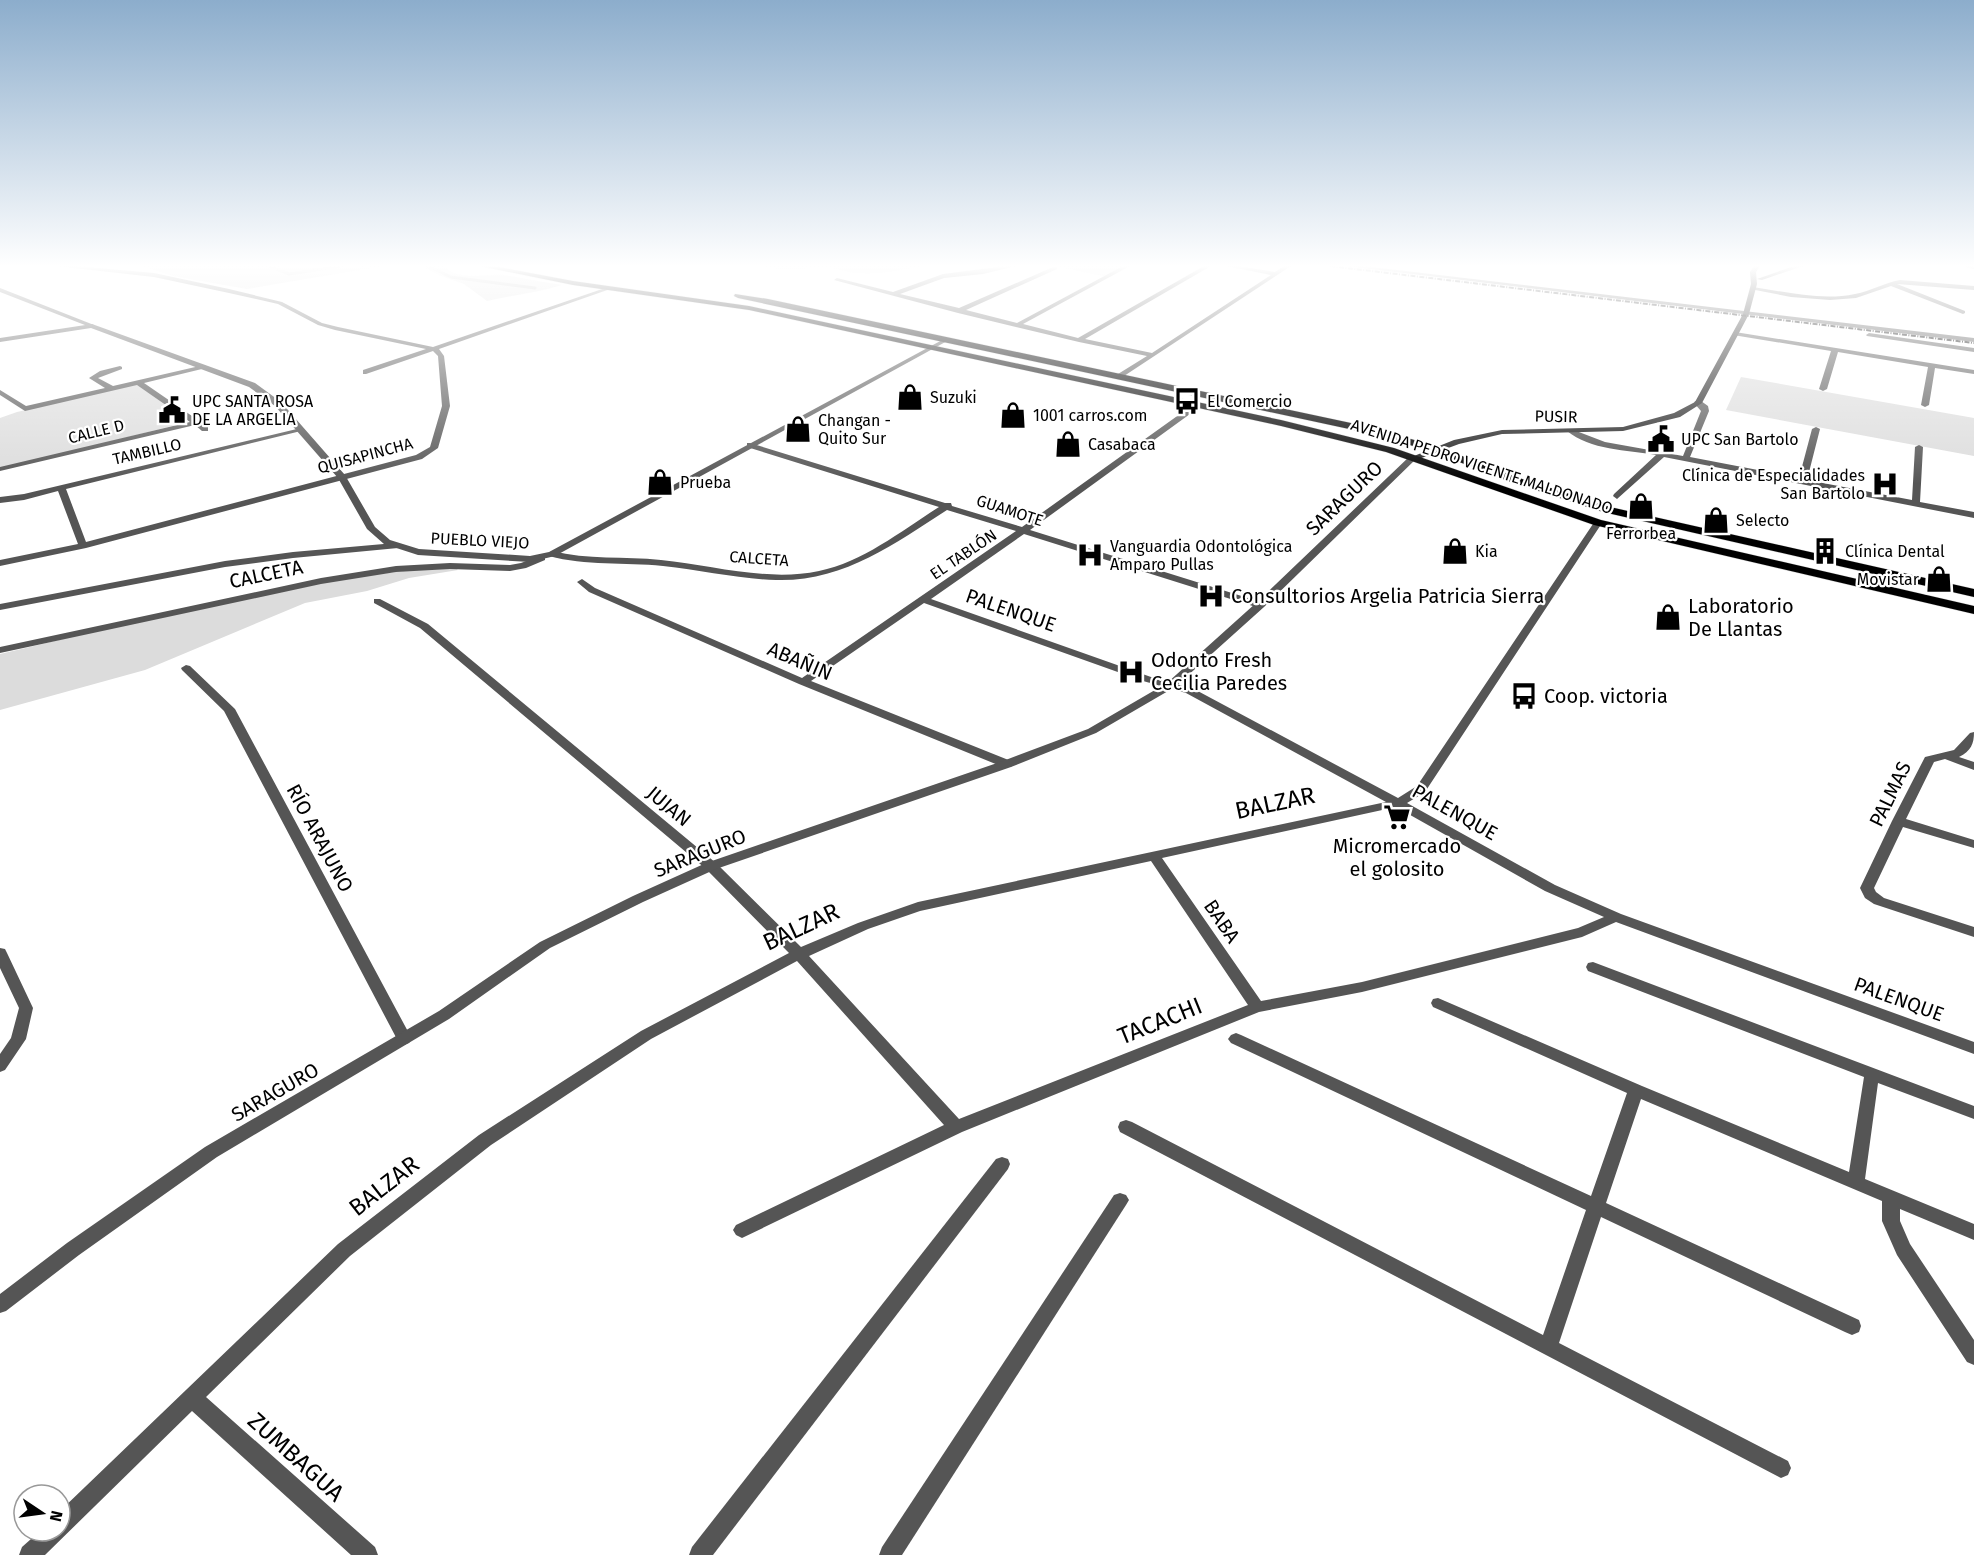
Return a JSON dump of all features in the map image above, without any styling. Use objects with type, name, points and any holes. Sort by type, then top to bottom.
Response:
[{"type":"main road","name":"AVENIDA PEDRO VICENTE MALDONADO","points":[[884,339],[1367,443],[1598,523],[1974,610]]},
{"type":"main road","name":"AVENIDA PEDRO VICENTE MALDONADO","points":[[939,339],[1365,429],[1435,449],[1512,479],[1606,510],[1974,593]]},
{"type":"main road","points":[[1698,403],[1733,339]]},
{"type":"main road","name":"PUSIR","points":[[1413,458],[1435,449],[1502,432],[1623,429],[1677,415],[1698,403]]},
{"type":"street","points":[[126,339],[261,390],[278,404],[342,477],[371,529],[395,546]]},
{"type":"street","points":[[384,339],[435,349]]},
{"type":"street","points":[[366,372],[465,339]]},
{"type":"street","points":[[1073,339],[1154,355]]},
{"type":"street","points":[[1121,376],[1179,339]]},
{"type":"street","points":[[1764,339],[1974,372]]},
{"type":"street","points":[[1897,339],[1974,350]]},
{"type":"street","name":"PUEBLO VIEJO","points":[[0,607],[225,564],[293,555],[395,546],[418,552],[530,559],[547,556],[946,340]]},
{"type":"street","name":"QUISAPINCHA","points":[[0,563],[83,546],[419,457],[435,448],[446,406],[441,356],[435,349]]},
{"type":"street","points":[[1823,388],[1835,350]]},
{"type":"street","points":[[1924,405],[1932,366]]},
{"type":"street","points":[[0,392],[25,409],[204,367]]},
{"type":"street","points":[[112,389],[93,378],[120,369]]},
{"type":"street","points":[[139,382],[205,429]]},
{"type":"street","points":[[1686,458],[1705,411],[1705,408],[1698,403]]},
{"type":"street","name":"EL TABLÓN","points":[[803,682],[1024,530],[1197,406]]},
{"type":"street","name":"CALLE D","points":[[3,469],[195,423]]},
{"type":"street","name":"TAMBILLO","points":[[0,500],[24,498],[301,429]]},
{"type":"street","points":[[1802,481],[1816,429]]},
{"type":"street","points":[[1571,431],[1599,443],[1640,449]]},
{"type":"street","points":[[1581,431],[1662,454],[1974,515]]},
{"type":"street","name":"GUAMOTE","points":[[750,445],[1260,605]]},
{"type":"street","points":[[1916,503],[1920,447]]},
{"type":"street","points":[[1617,496],[1662,454]]},
{"type":"street","name":"SARAGURO","points":[[0,1305],[74,1249],[211,1152],[444,1016],[545,945],[711,866],[1007,764],[1092,731],[1171,684],[1260,605],[1413,458]]},
{"type":"street","points":[[61,487],[83,546]]},
{"type":"street","name":"CALCETA","points":[[0,650],[321,581],[396,569],[450,566],[510,568],[523,566],[547,556],[575,560],[652,562],[770,577],[819,574],[864,557],[948,506]]},
{"type":"street","name":"BALZAR","points":[[72,1514],[344,1250],[485,1140],[646,1035],[799,954],[863,926],[918,908],[1398,803],[1421,789],[1598,523]]},
{"type":"street","name":"ABAÑIN","points":[[582,582],[592,590],[803,682],[1007,764]]},
{"type":"street","name":"PALENQUE","points":[[922,599],[1147,679],[1190,691],[1550,888],[1616,917],[1974,1048]]},
{"type":"street","name":"JUJAN","points":[[377,601],[424,626],[711,866],[799,954],[956,1127]]},
{"type":"street","name":"RÍO ARAJUNO","points":[[186,668],[230,709],[404,1039]]},
{"type":"street","name":"PALMAS","points":[[1974,735],[1964,751],[1929,760],[1867,888],[1870,895],[1879,901],[1974,932]]},
{"type":"street","points":[[1948,756],[1974,766]]},
{"type":"street","points":[[1898,821],[1974,843]]},
{"type":"street","name":"BABA","points":[[1154,856],[1257,1007]]},
{"type":"street","name":"TACACHI","points":[[742,1230],[956,1127],[1257,1007],[1362,987],[1559,938],[1582,932],[1616,917]]},
{"type":"street","points":[[0,953],[26,1008],[18,1039],[0,1066]]},
{"type":"street","points":[[1593,967],[1974,1113]]},
{"type":"street","points":[[1438,1003],[1636,1090],[1974,1232]]},
{"type":"street","points":[[1236,1039],[1852,1326]]},
{"type":"street","points":[[1856,1182],[1872,1073]]},
{"type":"street","points":[[1549,1346],[1636,1090]]},
{"type":"street","points":[[1126,1127],[1781,1468]]},
{"type":"street","points":[[700,1555],[1002,1164]]},
{"type":"street","points":[[1891,1197],[1891,1221],[1903,1249],[1974,1356]]},
{"type":"street","points":[[890,1555],[1120,1200]]},
{"type":"street","name":"ZUMBAGUA","points":[[191,1397],[367,1555]]},
{"type":"street","points":[[30,1555],[42,1543]]},
{"type":"shaded area","points":[[1741,377],[1974,418],[1974,456],[1726,410]]},
{"type":"shaded area","points":[[137,384],[188,422],[0,469],[0,418]]},
{"type":"shaded area","points":[[454,567],[458,570],[409,578],[367,591],[305,603],[145,670],[0,710],[0,654],[169,613],[282,589],[339,579]]},
{"type":"railway","points":[[1937,339],[1974,343]]},
{"type":"place","name":"Suzuki","points":[[910,397]]},
{"type":"place","name":"El Comercio","points":[[1187,401]]},
{"type":"place","name":"UPC SANTA ROSA DE LA ARGELIA","points":[[172,410]]},
{"type":"place","name":"1001 carros.com","points":[[1013,415]]},
{"type":"place","name":"Changan - Quito Sur","points":[[798,429]]},
{"type":"place","name":"UPC San Bartolo","points":[[1661,439]]},
{"type":"place","name":"Casabaca","points":[[1068,444]]},
{"type":"place","name":"Prueba","points":[[660,482]]},
{"type":"place","name":"Clínica de Especialidades San Bartolo","points":[[1885,484]]},
{"type":"place","name":"Ferrorbea","points":[[1641,506]]},
{"type":"place","name":"Selecto","points":[[1716,520]]},
{"type":"place","name":"Kia","points":[[1455,551]]},
{"type":"place","name":"Clínica Dental","points":[[1825,551]]},
{"type":"place","name":"Vanguardia Odontológica Amparo Pullas","points":[[1090,555]]},
{"type":"place","name":"Movistar","points":[[1939,579]]},
{"type":"place","name":"Consultorios Argelia Patricia Sierra","points":[[1211,596]]},
{"type":"place","name":"Laboratorio De Llantas","points":[[1668,617]]},
{"type":"place","name":"Odonto Fresh Cecilia Paredes","points":[[1131,672]]},
{"type":"place","name":"Coop. victoria","points":[[1524,696]]},
{"type":"place","name":"Micromercado el golosito","points":[[1397,817]]}]
